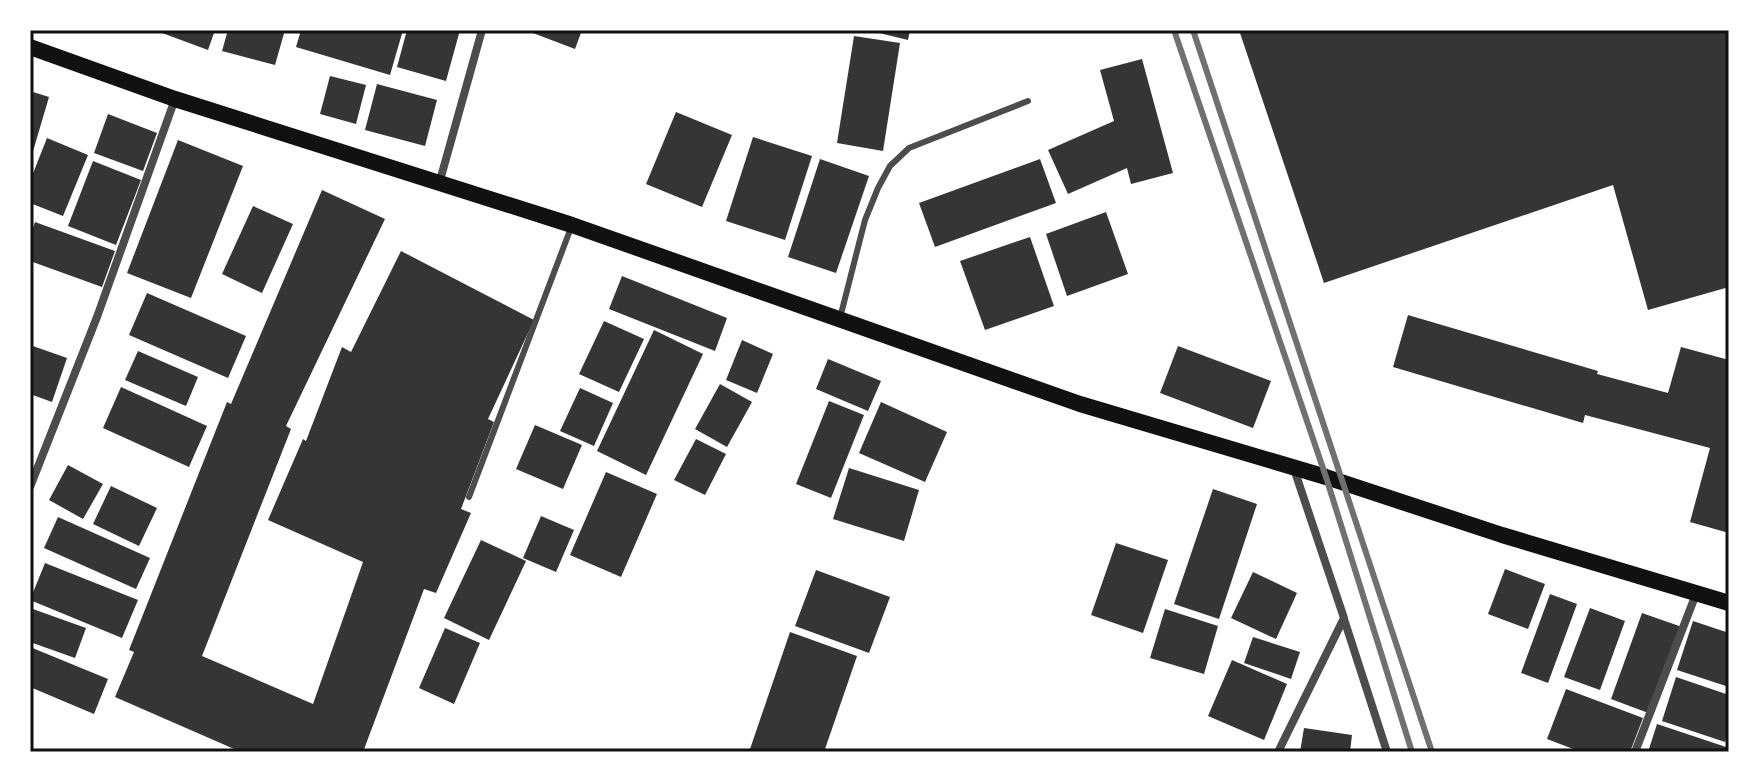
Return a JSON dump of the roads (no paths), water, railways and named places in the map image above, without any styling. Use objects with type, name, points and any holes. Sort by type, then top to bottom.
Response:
[{"type":"main road","points":[[30,47],[175,99],[572,225],[1080,404],[1729,603]]},
{"type":"street","points":[[439,184],[482,30]]},
{"type":"street","points":[[30,487],[97,317],[175,99]]},
{"type":"street","points":[[1294,469],[1387,752]]},
{"type":"street","points":[[1635,752],[1697,593]]},
{"type":"street","points":[[1278,752],[1344,618]]},
{"type":"lane","points":[[840,318],[865,220],[890,166],[909,148],[1028,101]]},
{"type":"lane","points":[[469,497],[572,225]]},
{"type":"railway","points":[[1174,30],[1326,477],[1412,752]]},
{"type":"railway","points":[[1193,30],[1432,752]]}]
